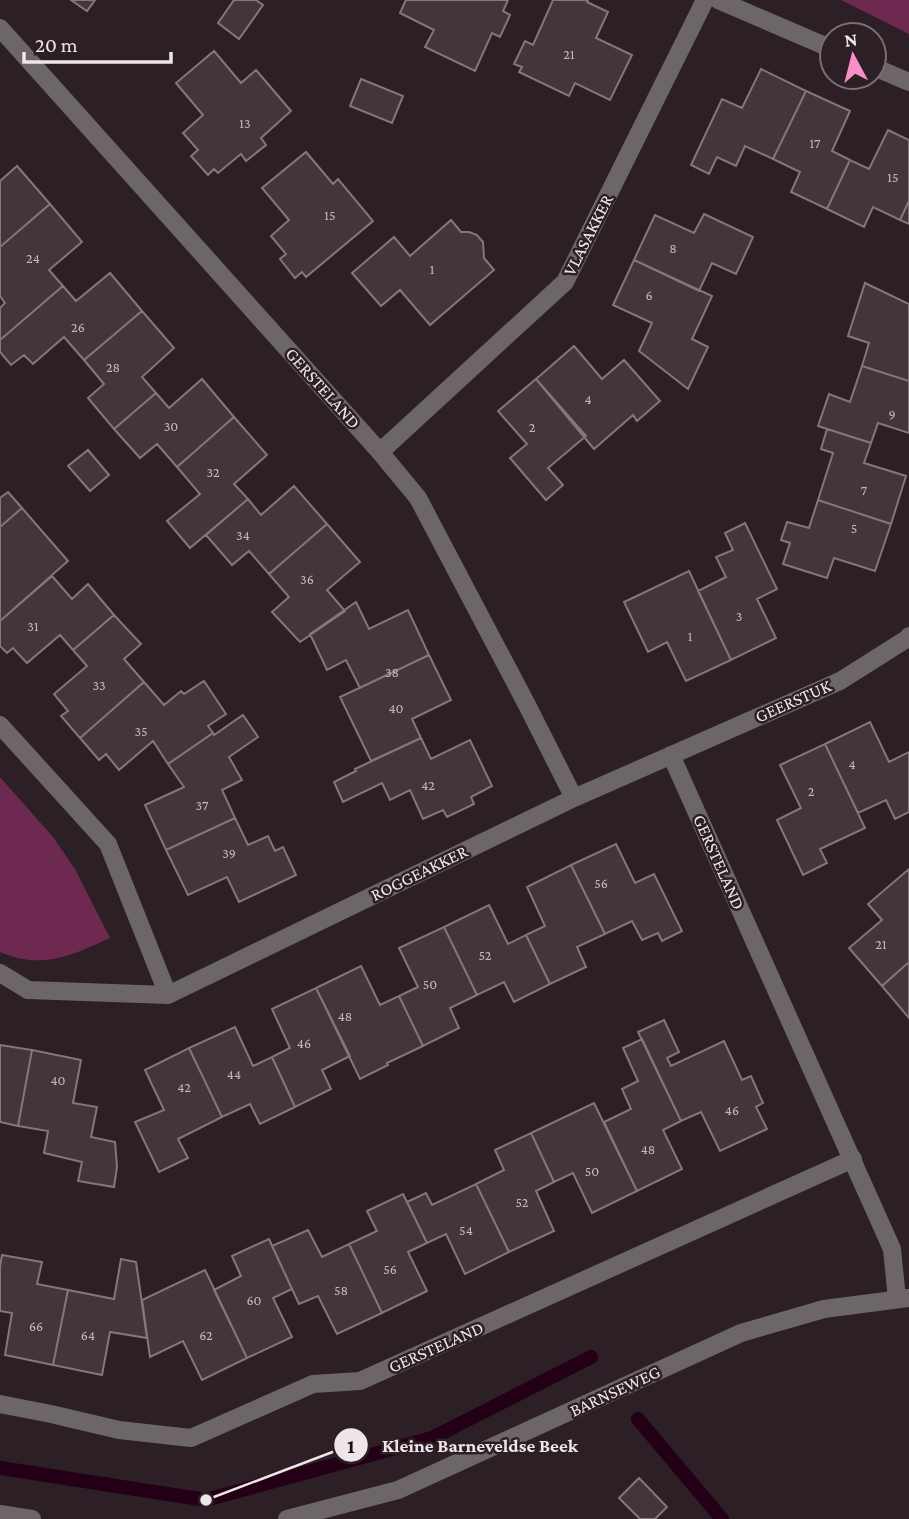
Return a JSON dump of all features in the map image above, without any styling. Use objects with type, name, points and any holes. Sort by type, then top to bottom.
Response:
[{"type":"street","name":"VLASAKKER","points":[[380,452],[565,282],[705,0]]},
{"type":"street","points":[[718,0],[818,43]]},
{"type":"street","name":"GERSTELAND","points":[[0,28],[380,452],[418,498],[574,798]]},
{"type":"street","points":[[888,73],[909,82]]},
{"type":"street","name":"GEERSTUK","points":[[671,755],[840,681],[909,635]]},
{"type":"street","points":[[0,725],[108,844],[168,995]]},
{"type":"street","name":"GERSTELAND","points":[[671,755],[892,1249],[903,1298]]},
{"type":"street","name":"ROGGEAKKER","points":[[0,973],[28,990],[168,995],[574,798],[671,755]]},
{"type":"street","name":"GERSTELAND","points":[[0,1404],[119,1430],[191,1437],[313,1384],[360,1381],[853,1159]]},
{"type":"street","name":"BARNSEWEG","points":[[287,1519],[398,1490],[741,1333],[824,1309],[903,1298]]},
{"type":"street","points":[[0,1514],[32,1519]]},
{"type":"shaded area","points":[[841,0],[909,0],[909,34],[888,24],[888,21]]},
{"type":"shaded area","points":[[0,777],[53,837],[75,869],[110,938],[56,959],[30,960],[0,952]]},
{"type":"building","points":[[71,0],[95,0],[87,11]]},
{"type":"building","points":[[234,0],[256,0],[263,5],[239,39],[218,23]]},
{"type":"building","points":[[406,0],[508,0],[503,11],[510,15],[500,37],[492,33],[475,71],[425,47],[434,30],[400,13]]},
{"type":"building","points":[[553,0],[588,0],[587,2],[608,12],[596,38],[632,55],[610,100],[575,83],[569,96],[519,72],[522,67],[514,64],[525,41],[533,45]]},
{"type":"building","points":[[214,51],[241,83],[256,70],[291,111],[261,138],[266,145],[246,161],[241,154],[218,173],[214,169],[208,175],[191,156],[198,150],[183,133],[203,115],[176,83]]},
{"type":"building","points":[[761,69],[806,91],[773,159],[745,146],[736,166],[717,157],[709,174],[691,165],[722,99],[742,108]]},
{"type":"building","points":[[361,79],[403,96],[392,123],[350,106]]},
{"type":"building","points":[[806,91],[850,111],[832,151],[850,160],[827,209],[791,192],[800,172],[773,159]]},
{"type":"building","points":[[888,130],[909,140],[909,201],[900,220],[873,207],[864,227],[827,209],[850,160],[869,169]]},
{"type":"building","points":[[306,152],[333,184],[338,179],[373,221],[306,277],[302,272],[295,278],[280,259],[286,254],[271,236],[289,220],[262,188]]},
{"type":"building","points":[[17,166],[50,204],[0,247],[0,181]]},
{"type":"building","points":[[909,201],[909,224],[900,220]]},
{"type":"building","points":[[50,204],[82,242],[49,270],[63,286],[0,340],[0,308],[5,303],[0,296],[0,247]]},
{"type":"building","points":[[704,214],[753,237],[736,274],[712,263],[699,291],[634,260],[655,215],[694,233]]},
{"type":"building","points":[[451,220],[461,232],[477,235],[483,242],[484,258],[494,270],[430,325],[400,290],[381,306],[352,273],[394,237],[410,256]]},
{"type":"building","points":[[634,260],[712,296],[692,339],[708,347],[688,389],[639,351],[652,323],[613,305]]},
{"type":"building","points":[[110,273],[142,311],[84,360],[64,337],[33,364],[24,355],[11,365],[0,352],[0,340],[63,286],[76,301]]},
{"type":"building","points":[[865,283],[909,304],[909,381],[862,366],[869,343],[848,336]]},
{"type":"building","points":[[142,311],[174,348],[142,377],[156,393],[114,429],[88,398],[104,384],[84,360]]},
{"type":"building","points":[[574,346],[602,379],[624,360],[660,401],[637,421],[633,415],[594,449],[536,379]]},
{"type":"building","points":[[862,366],[909,381],[909,433],[878,423],[871,443],[818,426],[829,394],[850,402]]},
{"type":"building","points":[[202,379],[234,417],[177,467],[157,444],[140,458],[114,429],[156,393],[169,408]]},
{"type":"building","points":[[536,379],[586,436],[548,468],[563,485],[546,500],[510,458],[527,444],[498,411]]},
{"type":"building","points":[[234,417],[267,455],[234,484],[248,499],[190,548],[167,521],[200,494],[177,467]]},
{"type":"building","points":[[827,429],[871,443],[864,463],[906,476],[891,524],[818,500],[833,453],[821,449]]},
{"type":"building","points":[[88,450],[109,475],[90,491],[68,466]]},
{"type":"building","points":[[294,486],[327,524],[269,574],[249,551],[232,565],[206,535],[248,499],[261,515]]},
{"type":"building","points":[[8,492],[22,508],[0,527],[0,498]]},
{"type":"building","points":[[818,500],[891,524],[875,571],[834,558],[827,578],[783,564],[790,543],[781,540],[787,522],[809,528]]},
{"type":"building","points":[[22,508],[68,561],[0,621],[0,527]]},
{"type":"building","points":[[745,523],[777,589],[757,599],[776,638],[731,660],[698,591],[726,577],[716,557],[733,550],[725,533]]},
{"type":"building","points":[[327,524],[360,562],[327,590],[345,611],[300,642],[272,612],[289,597],[269,574]]},
{"type":"building","points":[[689,571],[731,660],[686,681],[667,642],[648,652],[624,602]]},
{"type":"building","points":[[52,576],[72,599],[88,584],[114,615],[73,650],[60,635],[27,663],[13,648],[7,653],[0,646],[0,621]]},
{"type":"building","points":[[356,602],[369,629],[408,610],[429,655],[360,688],[346,660],[327,670],[310,634]]},
{"type":"building","points":[[114,615],[141,644],[124,659],[144,682],[80,738],[61,716],[68,711],[54,694],[87,666],[73,650]]},
{"type":"building","points":[[429,655],[451,700],[412,719],[421,738],[371,761],[340,697]]},
{"type":"building","points":[[204,681],[226,714],[208,726],[213,733],[168,764],[153,741],[119,770],[106,754],[99,760],[80,738],[144,682],[164,705],[181,691],[184,694]]},
{"type":"building","points":[[243,715],[258,737],[229,757],[242,780],[222,790],[235,818],[166,850],[145,805],[184,787],[168,764]]},
{"type":"building","points":[[870,722],[889,762],[909,752],[909,812],[895,819],[886,800],[858,813],[825,744]]},
{"type":"building","points":[[421,738],[431,759],[470,740],[492,786],[471,797],[474,804],[447,817],[443,810],[423,819],[410,790],[390,800],[382,783],[343,802],[334,782],[356,771],[355,769]]},
{"type":"building","points":[[825,744],[865,828],[820,849],[827,863],[803,875],[777,820],[801,808],[780,765]]},
{"type":"building","points":[[235,818],[248,845],[268,836],[275,851],[283,847],[296,875],[239,902],[227,877],[188,895],[166,850]]},
{"type":"building","points":[[616,844],[635,883],[654,874],[682,931],[662,941],[658,933],[642,940],[632,921],[605,934],[571,865]]},
{"type":"building","points":[[571,865],[605,934],[577,947],[586,967],[550,984],[526,935],[545,926],[527,887]]},
{"type":"building","points":[[909,869],[909,962],[882,986],[849,948],[882,920],[868,904]]},
{"type":"building","points":[[489,905],[508,944],[526,935],[550,984],[514,1002],[504,982],[477,995],[444,927]]},
{"type":"building","points":[[444,927],[477,995],[450,1008],[459,1028],[423,1046],[399,996],[418,987],[399,948]]},
{"type":"building","points":[[909,962],[909,1018],[882,986]]},
{"type":"building","points":[[361,966],[380,1005],[399,996],[423,1046],[360,1079],[316,988]]},
{"type":"building","points":[[316,988],[350,1056],[322,1070],[331,1089],[295,1107],[272,1057],[290,1048],[272,1009]]},
{"type":"building","points":[[664,1020],[679,1052],[667,1058],[671,1066],[724,1041],[742,1080],[751,1076],[763,1103],[756,1107],[767,1129],[720,1151],[701,1112],[681,1121],[638,1032]]},
{"type":"building","points":[[235,1027],[253,1066],[272,1057],[295,1107],[260,1124],[250,1104],[222,1117],[189,1048]]},
{"type":"building","points":[[642,1039],[681,1121],[663,1130],[682,1169],[637,1191],[604,1122],[631,1109],[622,1089],[638,1081],[623,1048]]},
{"type":"building","points":[[0,1045],[32,1050],[18,1126],[0,1122]]},
{"type":"building","points":[[189,1048],[222,1117],[178,1139],[188,1158],[159,1172],[135,1122],[164,1110],[145,1070]]},
{"type":"building","points":[[32,1050],[81,1060],[73,1103],[97,1107],[91,1137],[115,1142],[117,1167],[114,1187],[78,1181],[82,1162],[44,1153],[48,1131],[18,1126]]},
{"type":"building","points":[[594,1103],[637,1191],[592,1213],[573,1173],[554,1182],[531,1133]]},
{"type":"building","points":[[531,1133],[554,1182],[536,1191],[554,1231],[509,1252],[476,1184],[504,1170],[495,1150]]},
{"type":"building","points":[[476,1184],[509,1252],[465,1274],[446,1234],[427,1243],[407,1202],[426,1193],[432,1205]]},
{"type":"building","points":[[403,1194],[427,1243],[408,1252],[427,1291],[382,1313],[349,1244],[377,1231],[367,1211]]},
{"type":"building","points":[[308,1230],[322,1257],[349,1244],[382,1313],[337,1334],[318,1296],[299,1304],[272,1246]]},
{"type":"building","points":[[269,1239],[292,1289],[273,1298],[292,1337],[247,1358],[214,1290],[241,1276],[232,1256]]},
{"type":"building","points":[[2,1255],[42,1262],[37,1284],[68,1290],[53,1365],[5,1355],[12,1313],[0,1311]]},
{"type":"building","points":[[121,1259],[136,1262],[147,1338],[110,1332],[102,1375],[53,1365],[68,1290],[114,1299]]},
{"type":"building","points":[[205,1270],[247,1358],[202,1380],[183,1341],[150,1357],[142,1300]]},
{"type":"building","points":[[639,1478],[667,1507],[655,1519],[640,1519],[619,1498]]},
{"type":"waterway","points":[[0,1468],[206,1500],[432,1438],[591,1357]]},
{"type":"waterway","points":[[638,1419],[722,1519]]},
{"type":"place","name":"Kleine Barneveldse Beek","points":[[206,1500]]}]
